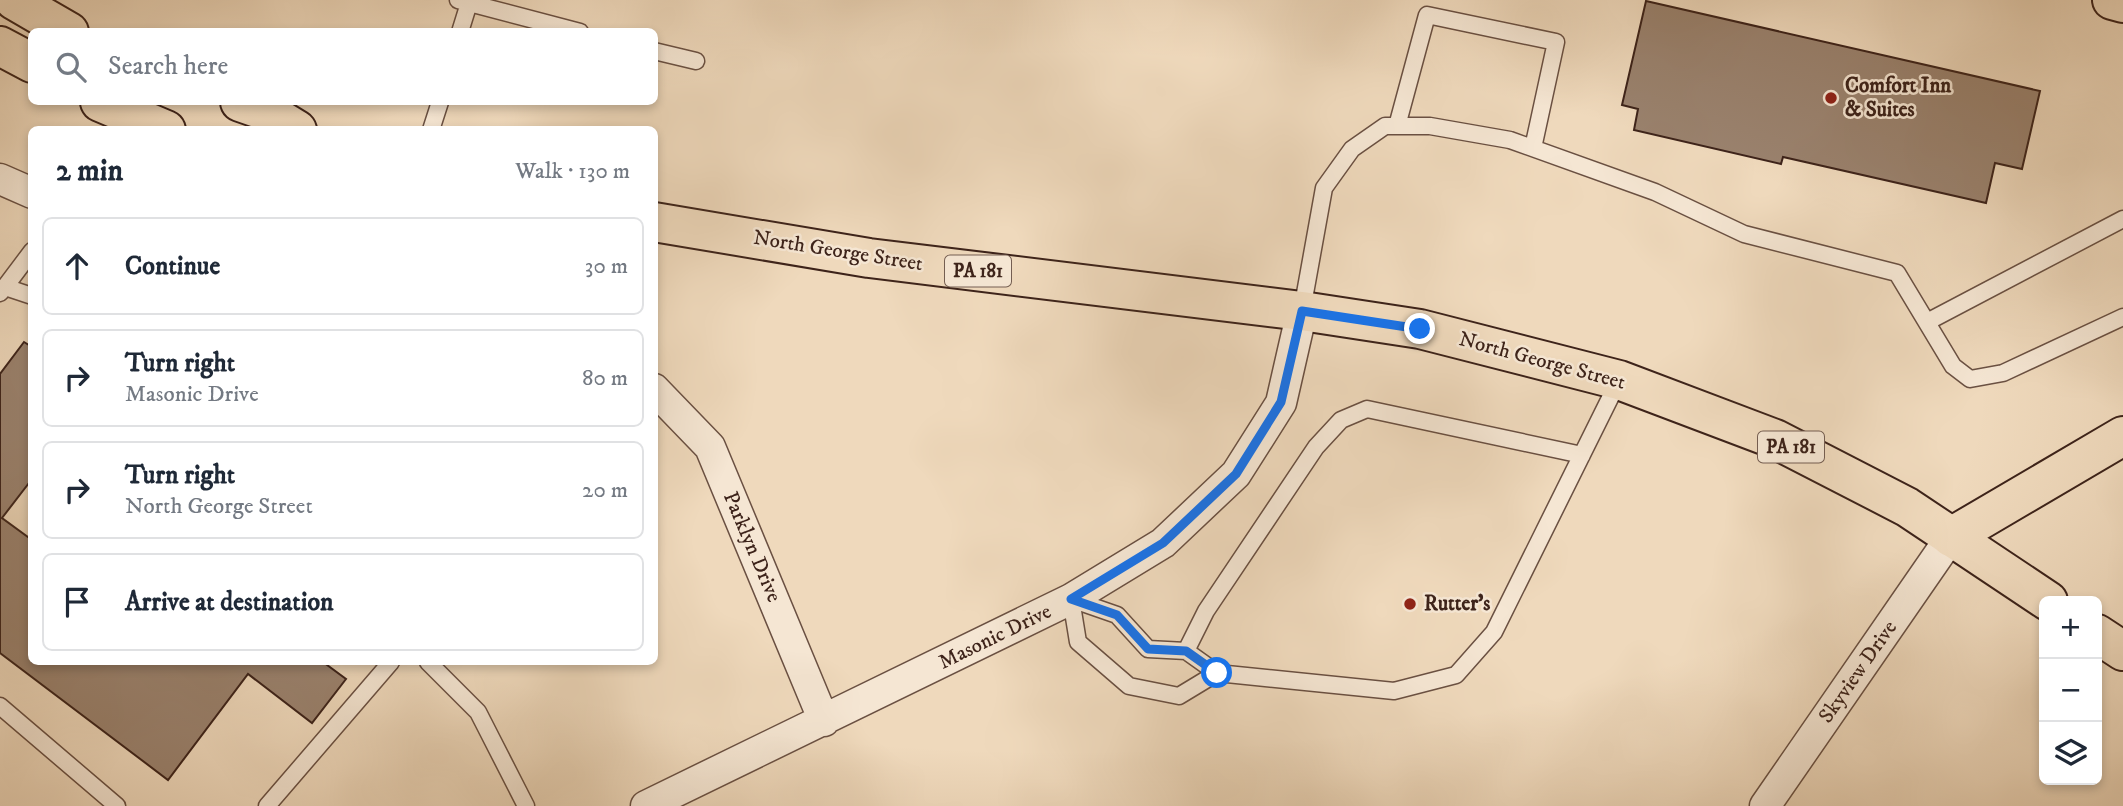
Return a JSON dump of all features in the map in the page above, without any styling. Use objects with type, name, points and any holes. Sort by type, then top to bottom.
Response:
[{"type":"main road","points":[[14,0],[62,28]]},
{"type":"main road","points":[[2112,0],[2123,3]]},
{"type":"main road","points":[[0,46],[28,61]]},
{"type":"main road","points":[[107,105],[157,126]]},
{"type":"main road","points":[[249,105],[266,111],[290,126]]},
{"type":"main road","name":"North George Street","points":[[658,223],[869,258],[1302,311],[1420,329],[1619,380],[1776,439],[1907,507],[2040,596]]},
{"type":"main road","points":[[1951,537],[2123,436]]},
{"type":"main road","points":[[2102,637],[2123,651]]},
{"type":"street","points":[[0,179],[28,191]]},
{"type":"street","name":"Masonic Drive","points":[[646,806],[1071,599],[1163,543],[1236,474],[1281,402],[1302,311]]},
{"type":"street","name":"Parklyn Drive","points":[[658,393],[709,447],[824,721]]},
{"type":"street","name":"Skyview Drive","points":[[1765,806],[1951,537]]},
{"type":"lane","points":[[461,28],[464,1],[565,28]]},
{"type":"lane","points":[[1397,126],[1427,15],[1556,42],[1533,148]]},
{"type":"lane","points":[[658,52],[696,61]]},
{"type":"lane","points":[[432,126],[439,105]]},
{"type":"lane","points":[[1302,311],[1324,188],[1352,149],[1385,127],[1430,126],[1510,140],[1655,192],[1744,234],[1897,273],[1953,366],[1970,379],[2003,373],[2123,317]]},
{"type":"lane","points":[[1927,322],[2123,219]]},
{"type":"lane","points":[[28,256],[2,290],[28,295]]},
{"type":"lane","points":[[1217,673],[1179,696],[1129,686],[1078,642],[1071,599],[1117,615],[1148,649],[1186,651],[1217,673],[1394,691],[1456,675],[1494,632],[1619,380]]},
{"type":"lane","points":[[1186,651],[1206,611],[1316,447],[1341,420],[1367,409],[1582,455]]},
{"type":"lane","points":[[267,806],[388,665]]},
{"type":"lane","points":[[431,665],[478,712],[526,806]]},
{"type":"lane","points":[[0,706],[117,806]]},
{"type":"building","name":"Comfort Inn & Suites","points":[[1646,1],[2040,91],[2022,169],[1995,163],[1986,203],[1783,157],[1781,164],[1634,130],[1638,109],[1622,105]]},
{"type":"building","points":[[24,342],[28,344],[28,484],[2,518],[28,537],[28,665],[327,665],[346,679],[312,723],[248,674],[168,780],[0,653],[0,374]]},
{"type":"place","name":"Comfort Inn & Suites","points":[[1831,98]]},
{"type":"place","name":"Rutter's","points":[[1410,604]]},
{"type":"route","points":[[1217,673],[1186,651],[1148,649],[1117,615],[1071,599],[1163,543],[1236,474],[1281,402],[1302,311],[1420,329]]}]
